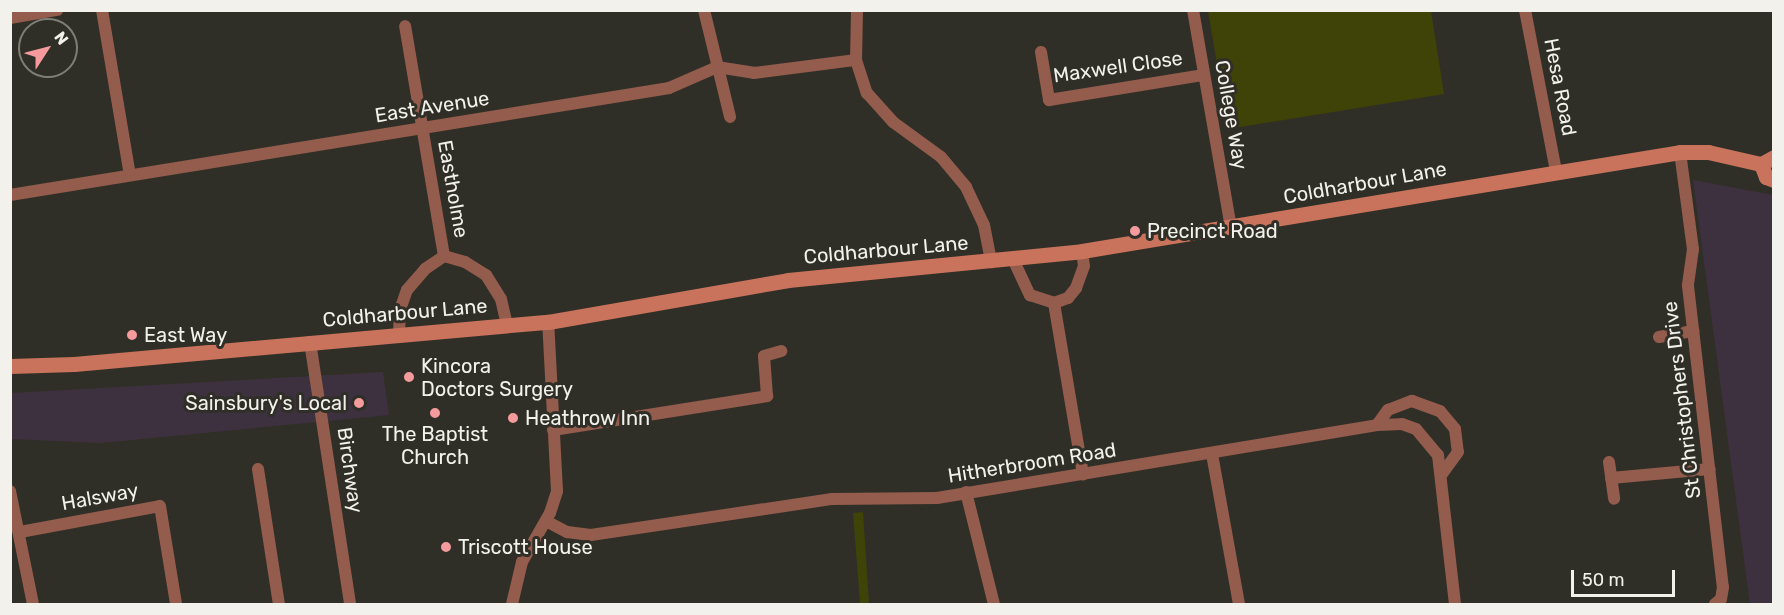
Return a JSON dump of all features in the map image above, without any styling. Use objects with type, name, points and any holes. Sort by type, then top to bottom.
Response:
[{"type":"street","points":[[10,18],[57,10]]},
{"type":"street","points":[[102,10],[130,175]]},
{"type":"street","points":[[704,10],[730,117]]},
{"type":"street","points":[[857,10],[856,60],[863,84],[879,109],[930,146],[966,188],[980,212],[991,262]]},
{"type":"street","name":"College Way","points":[[1194,10],[1231,227]]},
{"type":"street","name":"Hesa Road","points":[[1525,10],[1556,171]]},
{"type":"street","name":"Eastholme","points":[[405,26],[444,256]]},
{"type":"street","name":"Maxwell Close","points":[[1041,52],[1049,100],[1204,75]]},
{"type":"street","points":[[717,67],[754,73],[856,60]]},
{"type":"street","name":"East Avenue","points":[[10,195],[669,88],[717,67]]},
{"type":"street","name":"Coldharbour Lane","points":[[10,366],[74,364],[548,322],[788,280],[991,262],[1083,251],[1680,152],[1708,152],[1767,160],[1766,177],[1773,180]]},
{"type":"street","name":"St Christophers Drive","points":[[1680,152],[1693,249],[1688,286],[1723,587],[1721,599],[1715,604]]},
{"type":"street","points":[[1014,259],[1030,295],[1054,303],[1068,298],[1076,288],[1084,266],[1083,251]]},
{"type":"street","name":"Eastholme","points":[[399,335],[400,310],[407,290],[425,269],[444,256],[465,261],[486,274],[504,308],[507,325]]},
{"type":"street","points":[[1054,303],[1083,475]]},
{"type":"street","points":[[512,604],[522,562],[546,521],[557,482],[548,322]]},
{"type":"street","points":[[1659,337],[1693,331]]},
{"type":"street","name":"Birchway","points":[[310,342],[350,604]]},
{"type":"street","points":[[553,430],[767,396],[764,356],[781,351]]},
{"type":"street","points":[[1377,425],[1388,410],[1405,401],[1419,401],[1440,411],[1455,429],[1459,446],[1455,459],[1442,474]]},
{"type":"street","name":"Hitherbroom Road","points":[[546,521],[567,532],[591,535],[832,499],[920,500],[1212,454],[1377,425],[1402,424],[1416,429],[1432,444],[1442,474],[1455,604]]},
{"type":"street","points":[[1212,454],[1239,604]]},
{"type":"street","points":[[1608,462],[1614,499]]},
{"type":"street","points":[[258,469],[279,604]]},
{"type":"street","points":[[1611,478],[1710,469]]},
{"type":"street","points":[[10,490],[33,604]]},
{"type":"street","points":[[966,492],[994,604]]},
{"type":"street","name":"Halsway","points":[[20,532],[160,506],[176,604]]},
{"type":"shaded area","points":[[1208,11],[1431,11],[1444,94],[1228,129]]},
{"type":"shaded area","points":[[1693,180],[1773,195],[1773,604],[1750,604]]},
{"type":"shaded area","points":[[383,372],[389,415],[100,443],[11,439],[12,393]]},
{"type":"shaded area","points":[[863,512],[869,604],[853,604],[860,602],[853,513]]},
{"type":"place","name":"Precinct Road","points":[[1135,231]]},
{"type":"place","name":"East Way","points":[[132,335]]},
{"type":"place","name":"Kincora Doctors Surgery","points":[[409,377]]},
{"type":"place","name":"Sainsbury's Local","points":[[359,403]]},
{"type":"place","name":"The Baptist Church","points":[[435,413]]},
{"type":"place","name":"Heathrow Inn","points":[[513,418]]},
{"type":"place","name":"Triscott House","points":[[446,547]]}]
